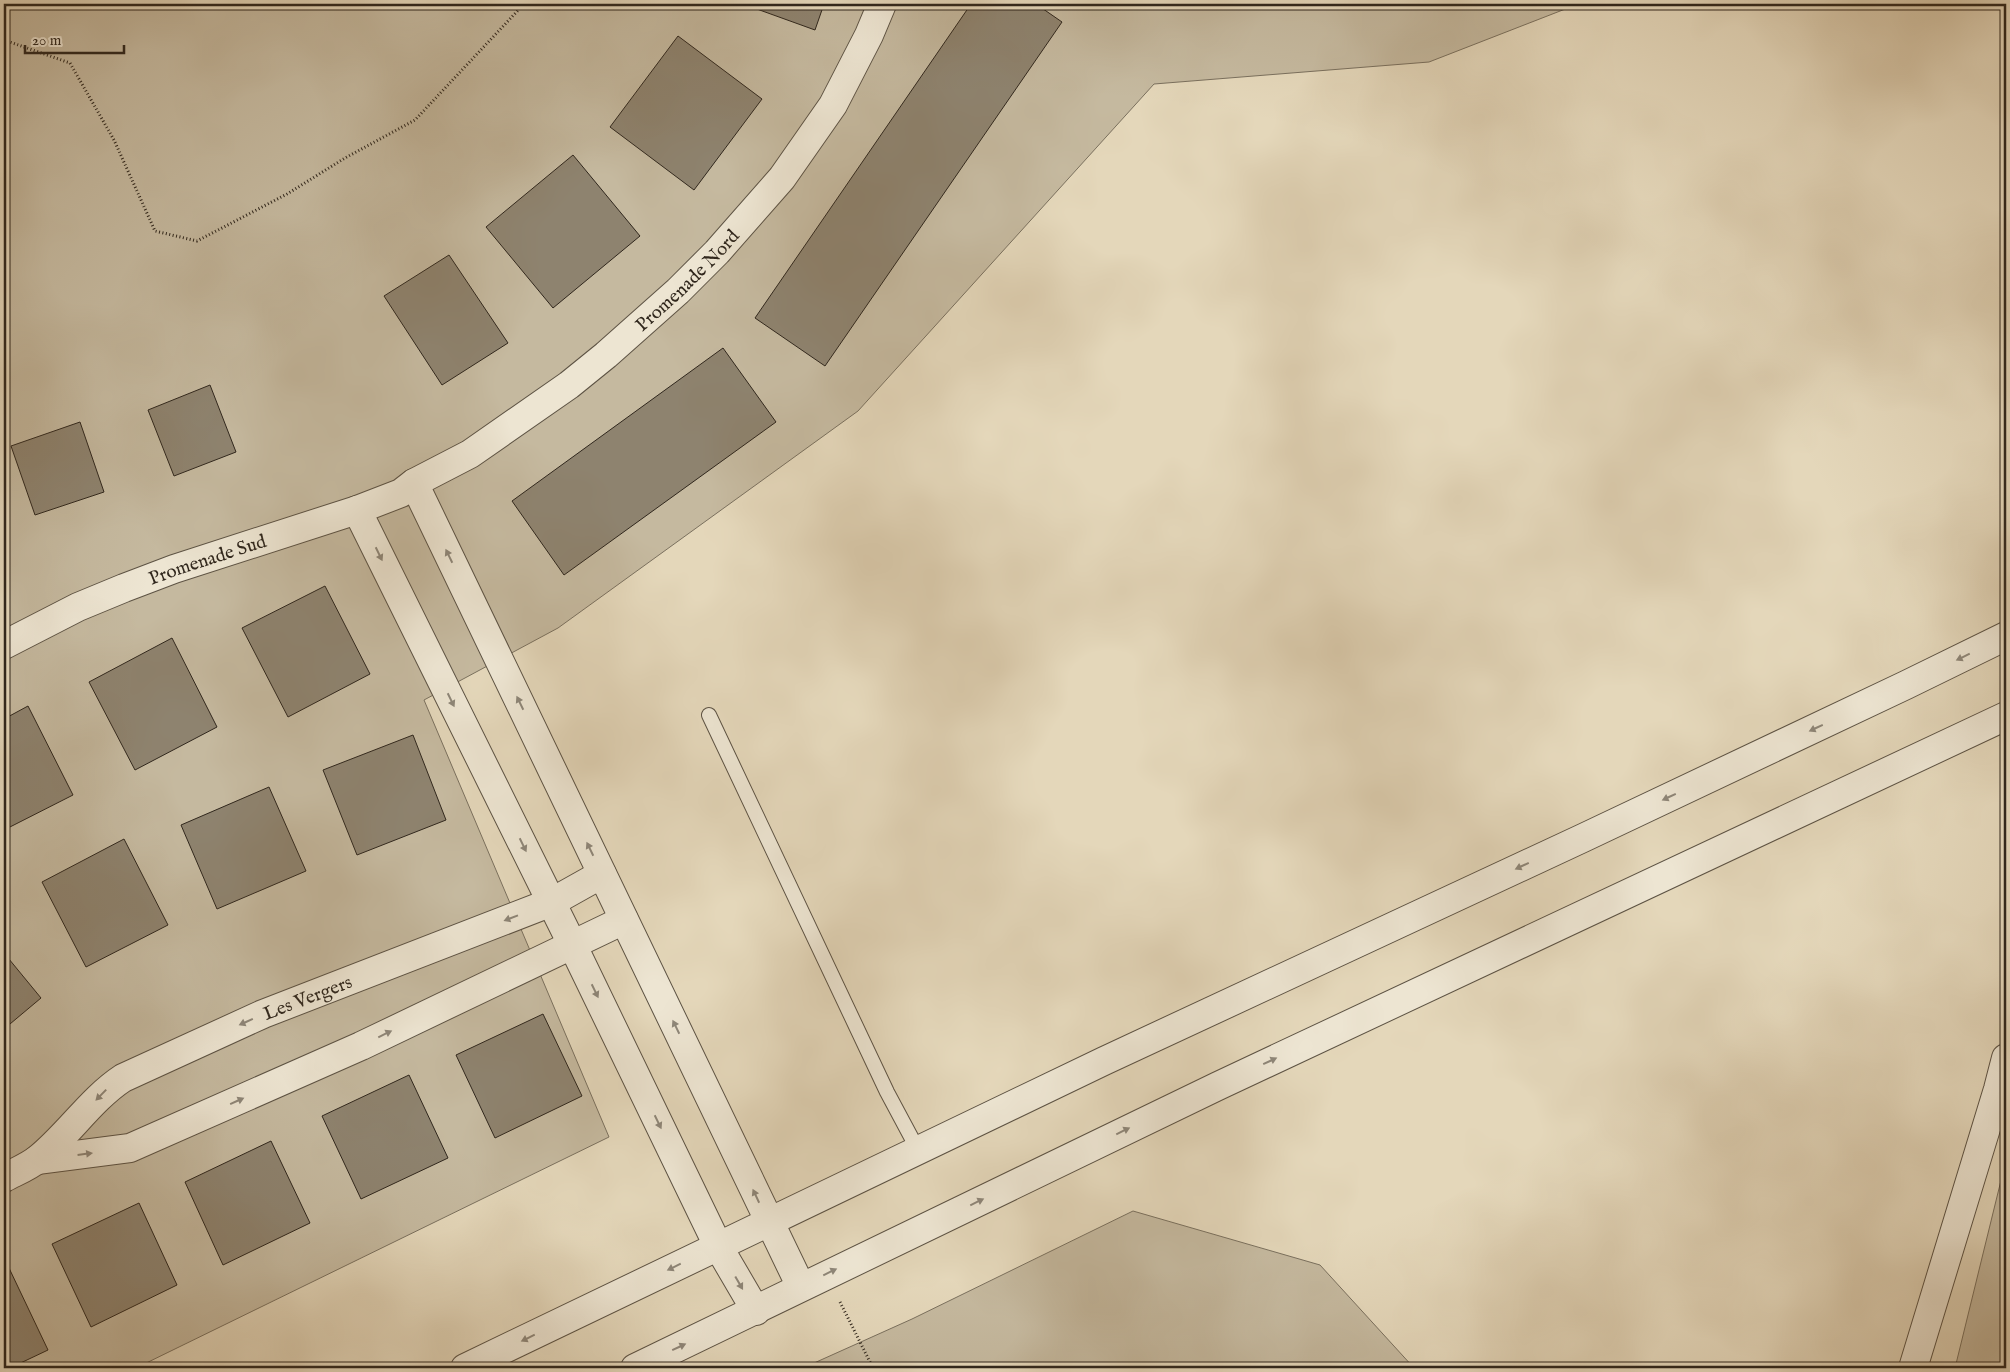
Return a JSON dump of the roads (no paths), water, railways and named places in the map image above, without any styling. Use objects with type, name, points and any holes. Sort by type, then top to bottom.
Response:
[{"type":"street","name":"Promenade Nord","points":[[414,483],[470,454],[569,385],[606,355],[717,252],[782,178],[823,120],[852,71],[882,4]]},
{"type":"street","name":"Promenade Sud","points":[[4,645],[78,607],[124,588],[174,569],[357,510],[401,493],[414,483]]},
{"type":"street","points":[[414,483],[801,1287]]},
{"type":"street","points":[[357,510],[552,902],[718,1246],[756,1311]]},
{"type":"street","points":[[465,1368],[1104,1061],[1906,685],[2006,636]]},
{"type":"street","points":[[634,1368],[756,1311],[827,1274],[1218,1086],[2006,716]]},
{"type":"street","name":"Les Vergers","points":[[4,1178],[37,1160],[109,1087],[123,1078],[263,1014],[552,902],[602,874]]},
{"type":"street","name":"Les Vergers","points":[[37,1160],[130,1148],[361,1046],[624,920]]},
{"type":"street","points":[[1913,1368],[1996,1099],[2006,1058]]},
{"type":"lane","points":[[709,715],[887,1092],[918,1150]]}]
